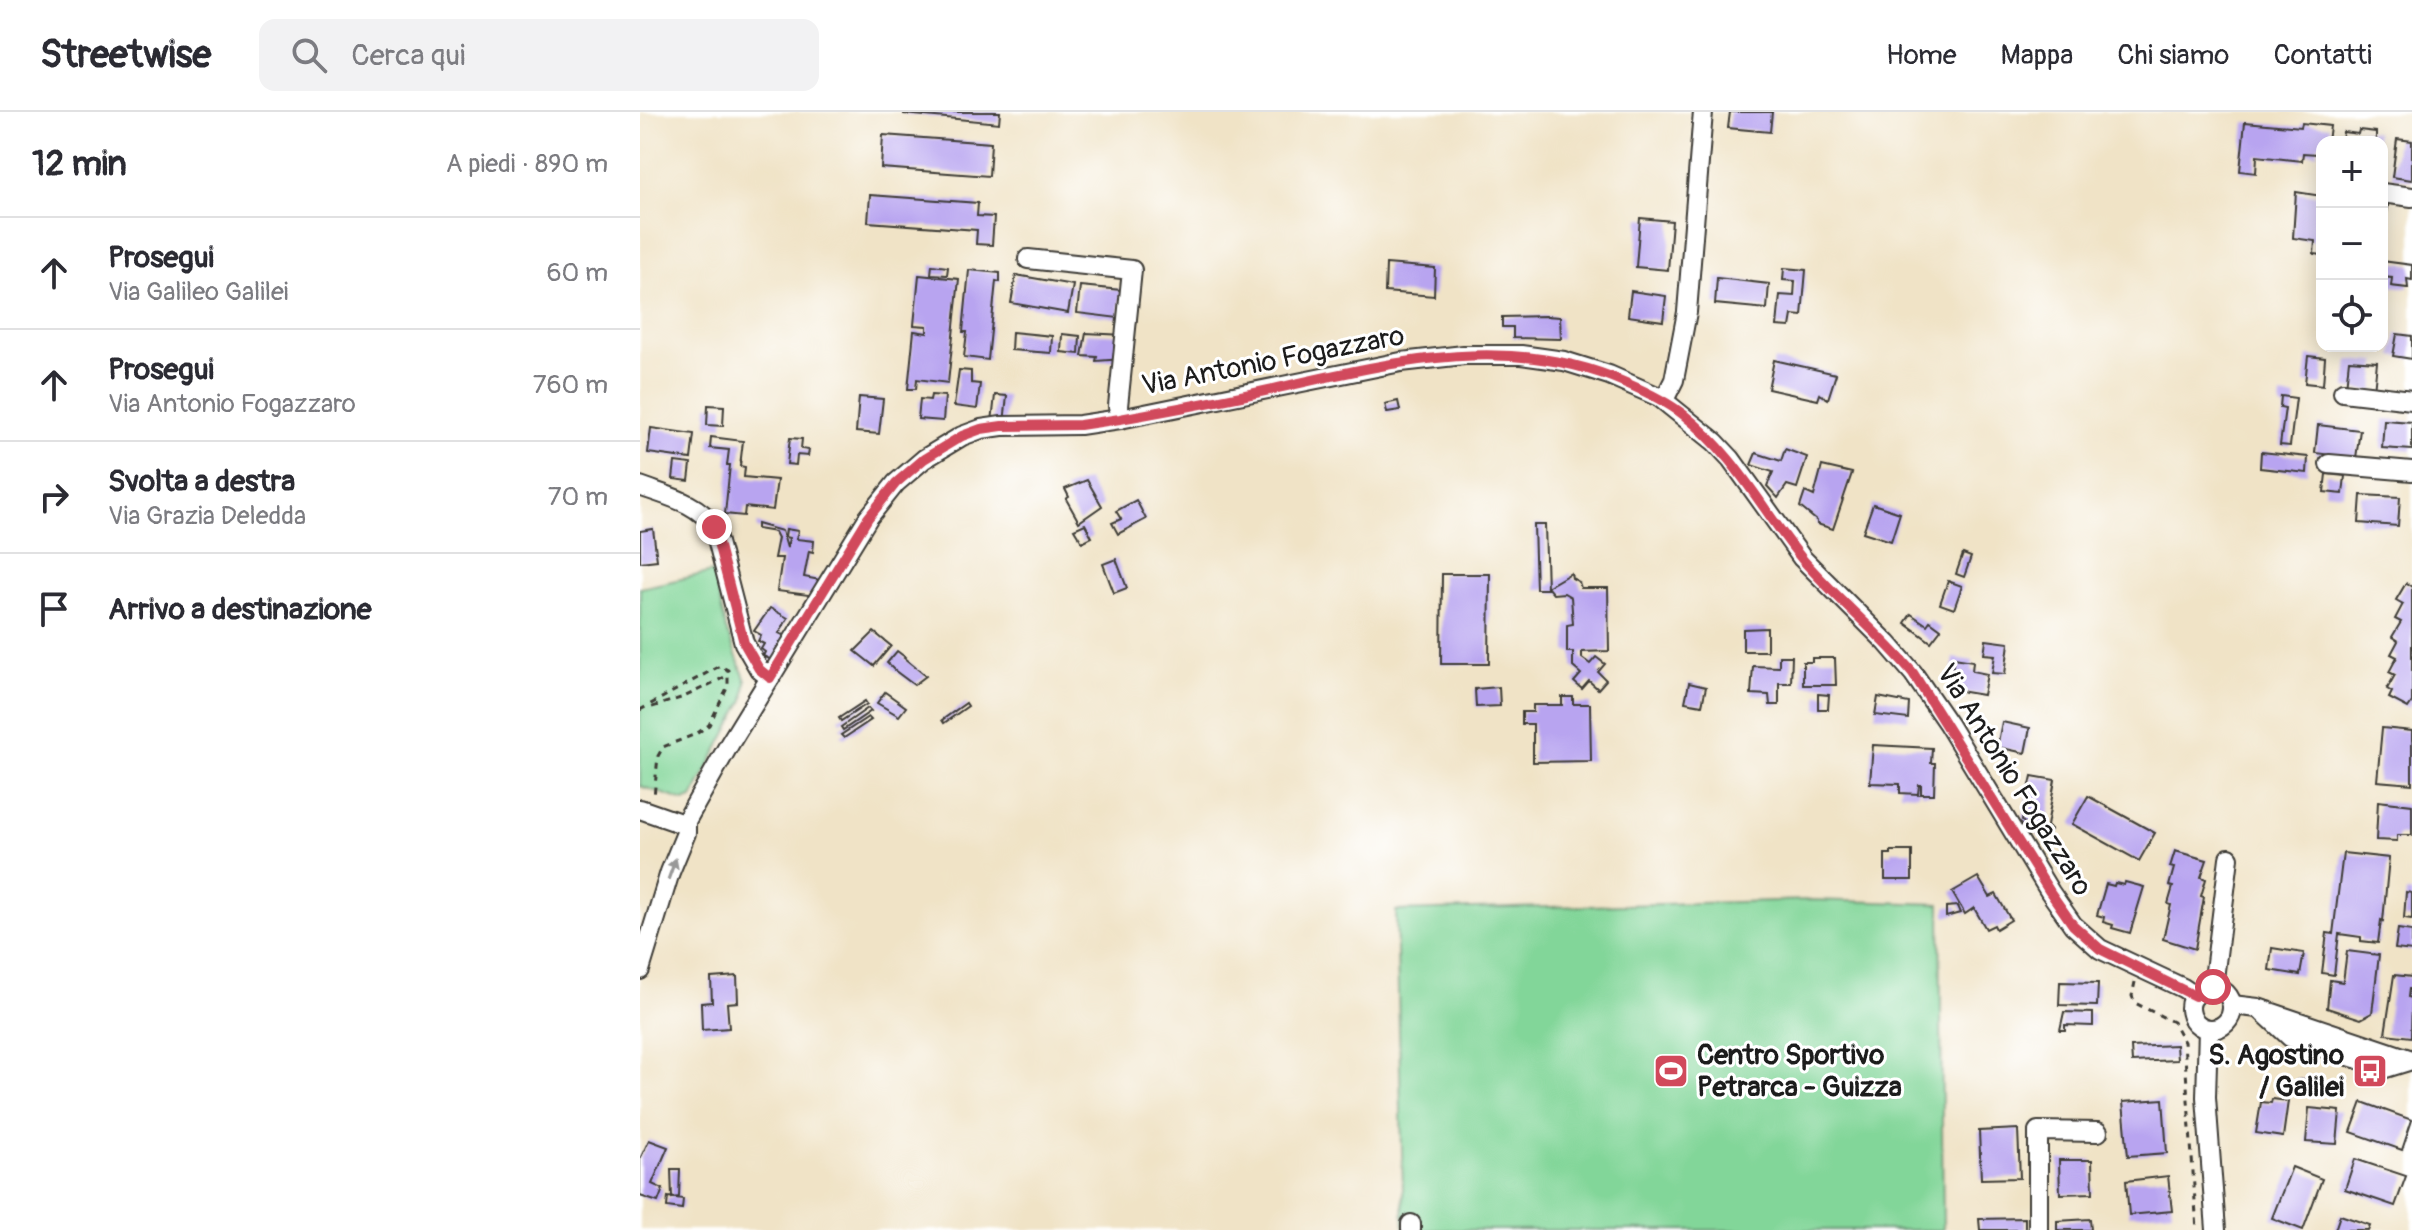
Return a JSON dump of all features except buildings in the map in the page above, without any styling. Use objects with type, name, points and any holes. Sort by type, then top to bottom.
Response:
[{"type":"street","points":[[1664,400],[1674,380],[1687,312],[1703,112]]},
{"type":"street","points":[[2388,194],[2412,197]]},
{"type":"street","points":[[1028,259],[1132,270],[1118,406],[1120,419]]},
{"type":"street","name":"Via Antonio Fogazzaro","points":[[640,970],[670,872],[686,833],[686,821],[868,518],[896,483],[924,459],[962,436],[981,429],[1080,425],[1383,365],[1464,355],[1521,355],[1564,361],[1609,375],[1664,400],[1731,459],[1802,558],[1913,673],[2073,925],[2100,949],[2195,996]]},
{"type":"street","points":[[2343,392],[2412,400]]},
{"type":"street","points":[[2329,464],[2412,471]]},
{"type":"street","points":[[640,486],[694,506],[708,517],[714,527],[744,643],[759,669],[770,678]]},
{"type":"street","points":[[647,804],[680,823],[686,821]]},
{"type":"street","points":[[2213,987],[2229,858]]},
{"type":"street","points":[[2213,987],[2224,992],[2232,1005],[2226,1023],[2208,1029],[2199,1025],[2190,1006],[2201,990],[2213,987]]},
{"type":"street","points":[[2232,1005],[2258,1008],[2412,1060]]},
{"type":"street","points":[[2208,1029],[2206,1097],[2216,1230]]},
{"type":"street","points":[[2038,1230],[2038,1131],[2098,1132]]},
{"type":"path","points":[[642,709],[714,669],[725,667],[729,675],[728,686],[709,725],[696,734],[663,747],[647,804]]},
{"type":"path","points":[[642,709],[684,697],[729,675]]},
{"type":"path","points":[[2137,978],[2132,996],[2135,1003],[2173,1022],[2184,1042],[2197,1230]]},
{"type":"green space","points":[[713,572],[726,629],[746,681],[744,700],[692,798],[684,801],[640,786],[640,588]]},
{"type":"green space","name":"Centro Sportivo Petrarca - Guizza","points":[[1812,900],[1940,904],[1943,1230],[1404,1230],[1396,911]]},
{"type":"place","name":"Centro Sportivo Petrarca - Guizza","points":[[1671,1071]]},
{"type":"place","name":"S. Agostino / Galilei","points":[[2370,1071]]},
{"type":"route","points":[[714,527],[744,643],[751,659],[770,678],[868,518],[896,483],[924,459],[962,436],[1002,426],[1080,425],[1120,419],[1401,362],[1464,355],[1521,355],[1564,361],[1609,375],[1659,397],[1684,415],[1731,459],[1802,558],[1913,673],[2073,925],[2100,949],[2195,996],[2201,990],[2213,987]]}]
